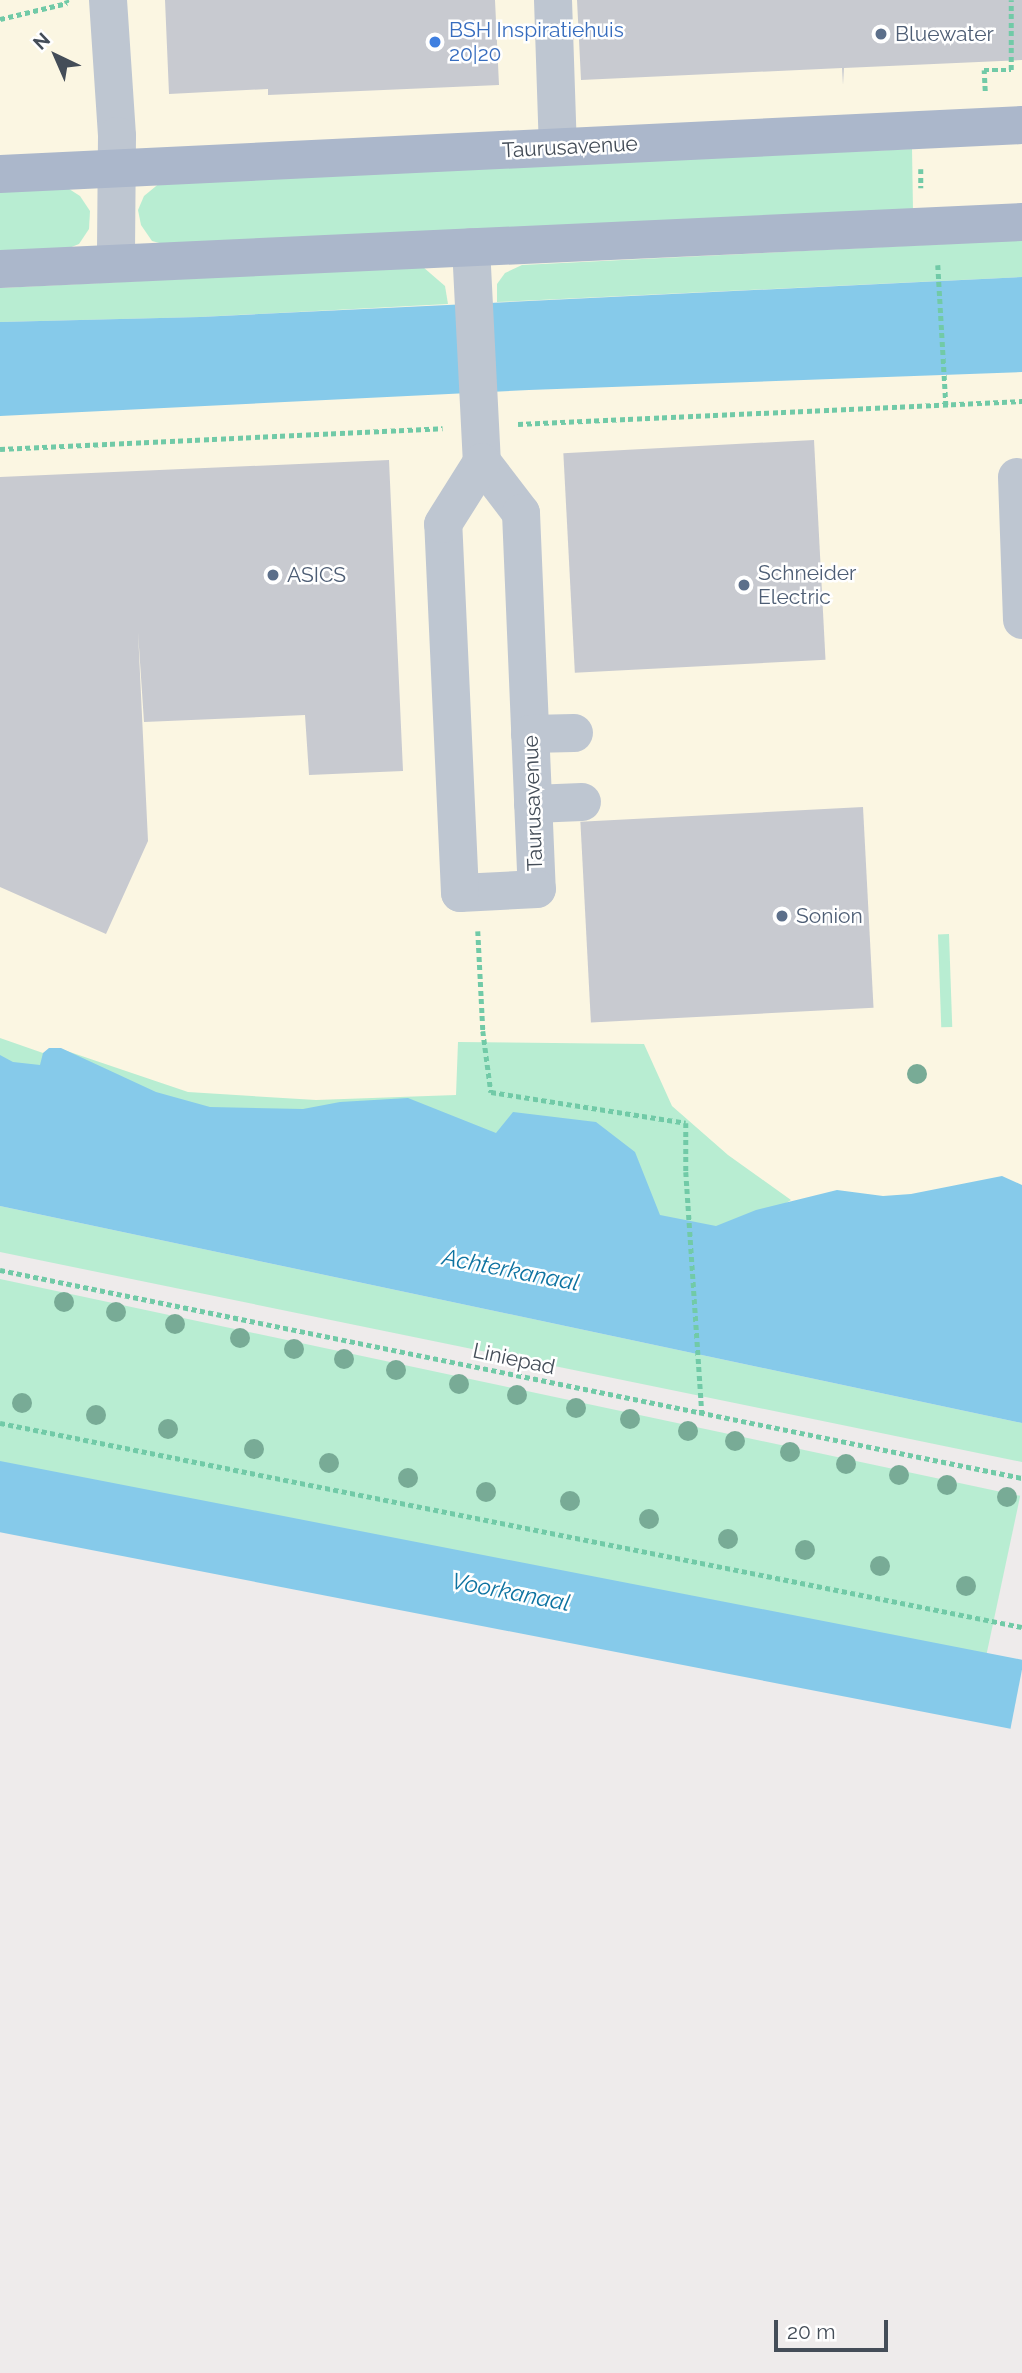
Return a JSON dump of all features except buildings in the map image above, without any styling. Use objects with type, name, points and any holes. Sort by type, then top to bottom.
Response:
[{"type":"main road","name":"Taurusavenue","points":[[0,174],[1022,125]]},
{"type":"main road","points":[[0,269],[1022,222]]},
{"type":"street","points":[[108,0],[117,170],[116,263]]},
{"type":"street","points":[[553,0],[558,147]]},
{"type":"street","points":[[471,247],[482,462],[443,524],[460,893],[476,892]]},
{"type":"street","name":"Taurusavenue","points":[[476,892],[537,889],[521,513],[482,462]]},
{"type":"street","points":[[1017,477],[1022,620]]},
{"type":"street","points":[[530,734],[574,733]]},
{"type":"street","points":[[533,804],[582,802]]},
{"type":"path","points":[[0,19],[66,3],[66,0]]},
{"type":"path","points":[[985,95],[984,70],[1012,70],[1011,0]]},
{"type":"path","points":[[938,271],[942,379],[946,405]]},
{"type":"path","points":[[476,892],[483,1031],[491,1092],[686,1123],[702,1413]]},
{"type":"path","name":"Liniepad","points":[[0,1270],[1022,1478]]},
{"type":"path","points":[[0,1423],[1022,1627]]},
{"type":"shaded area","points":[[0,0],[1022,0],[1022,1276],[0,1094]]},
{"type":"green space","points":[[912,149],[913,211],[167,245],[152,241],[141,225],[138,210],[144,196],[161,182]]},
{"type":"green space","points":[[66,187],[80,196],[90,211],[89,229],[79,244],[64,250],[0,253],[0,190]]},
{"type":"green space","points":[[1022,240],[1022,277],[497,302],[497,284],[505,273],[522,265]]},
{"type":"green space","points":[[423,267],[445,286],[448,304],[200,317],[0,322],[0,288]]},
{"type":"green space","points":[[938,934],[949,934],[952,1027],[941,1027]]},
{"type":"green space","points":[[0,1038],[43,1053],[58,1048],[188,1092],[316,1100],[456,1095],[458,1042],[644,1044],[672,1106],[728,1155],[791,1200],[719,1245],[0,1102]]},
{"type":"green space","points":[[0,1206],[1022,1423],[1022,1462],[0,1252]]},
{"type":"green space","points":[[0,1279],[1020,1496],[982,1674],[0,1465]]},
{"type":"water","points":[[1022,277],[1022,372],[529,390],[0,416],[0,322],[200,317]]},
{"type":"water","name":"Achterkanaal","points":[[49,1048],[61,1048],[156,1092],[210,1107],[303,1109],[340,1102],[408,1098],[496,1133],[513,1112],[596,1122],[635,1152],[660,1215],[716,1226],[756,1210],[837,1190],[883,1196],[911,1194],[1002,1176],[1022,1185],[1022,1423],[0,1206],[0,1055],[13,1062],[40,1065],[43,1053]]},
{"type":"water","name":"Voorkanaal","points":[[0,1461],[1022,1660],[1010,1729],[0,1532]]},
{"type":"place","name":"Bluewater","points":[[881,34]]},
{"type":"place","name":"BSH Inspiratiehuis 20|20","points":[[435,42]]},
{"type":"place","name":"ASICS","points":[[273,575]]},
{"type":"place","name":"Schneider Electric","points":[[744,585]]},
{"type":"place","name":"Sonion","points":[[782,916]]}]
